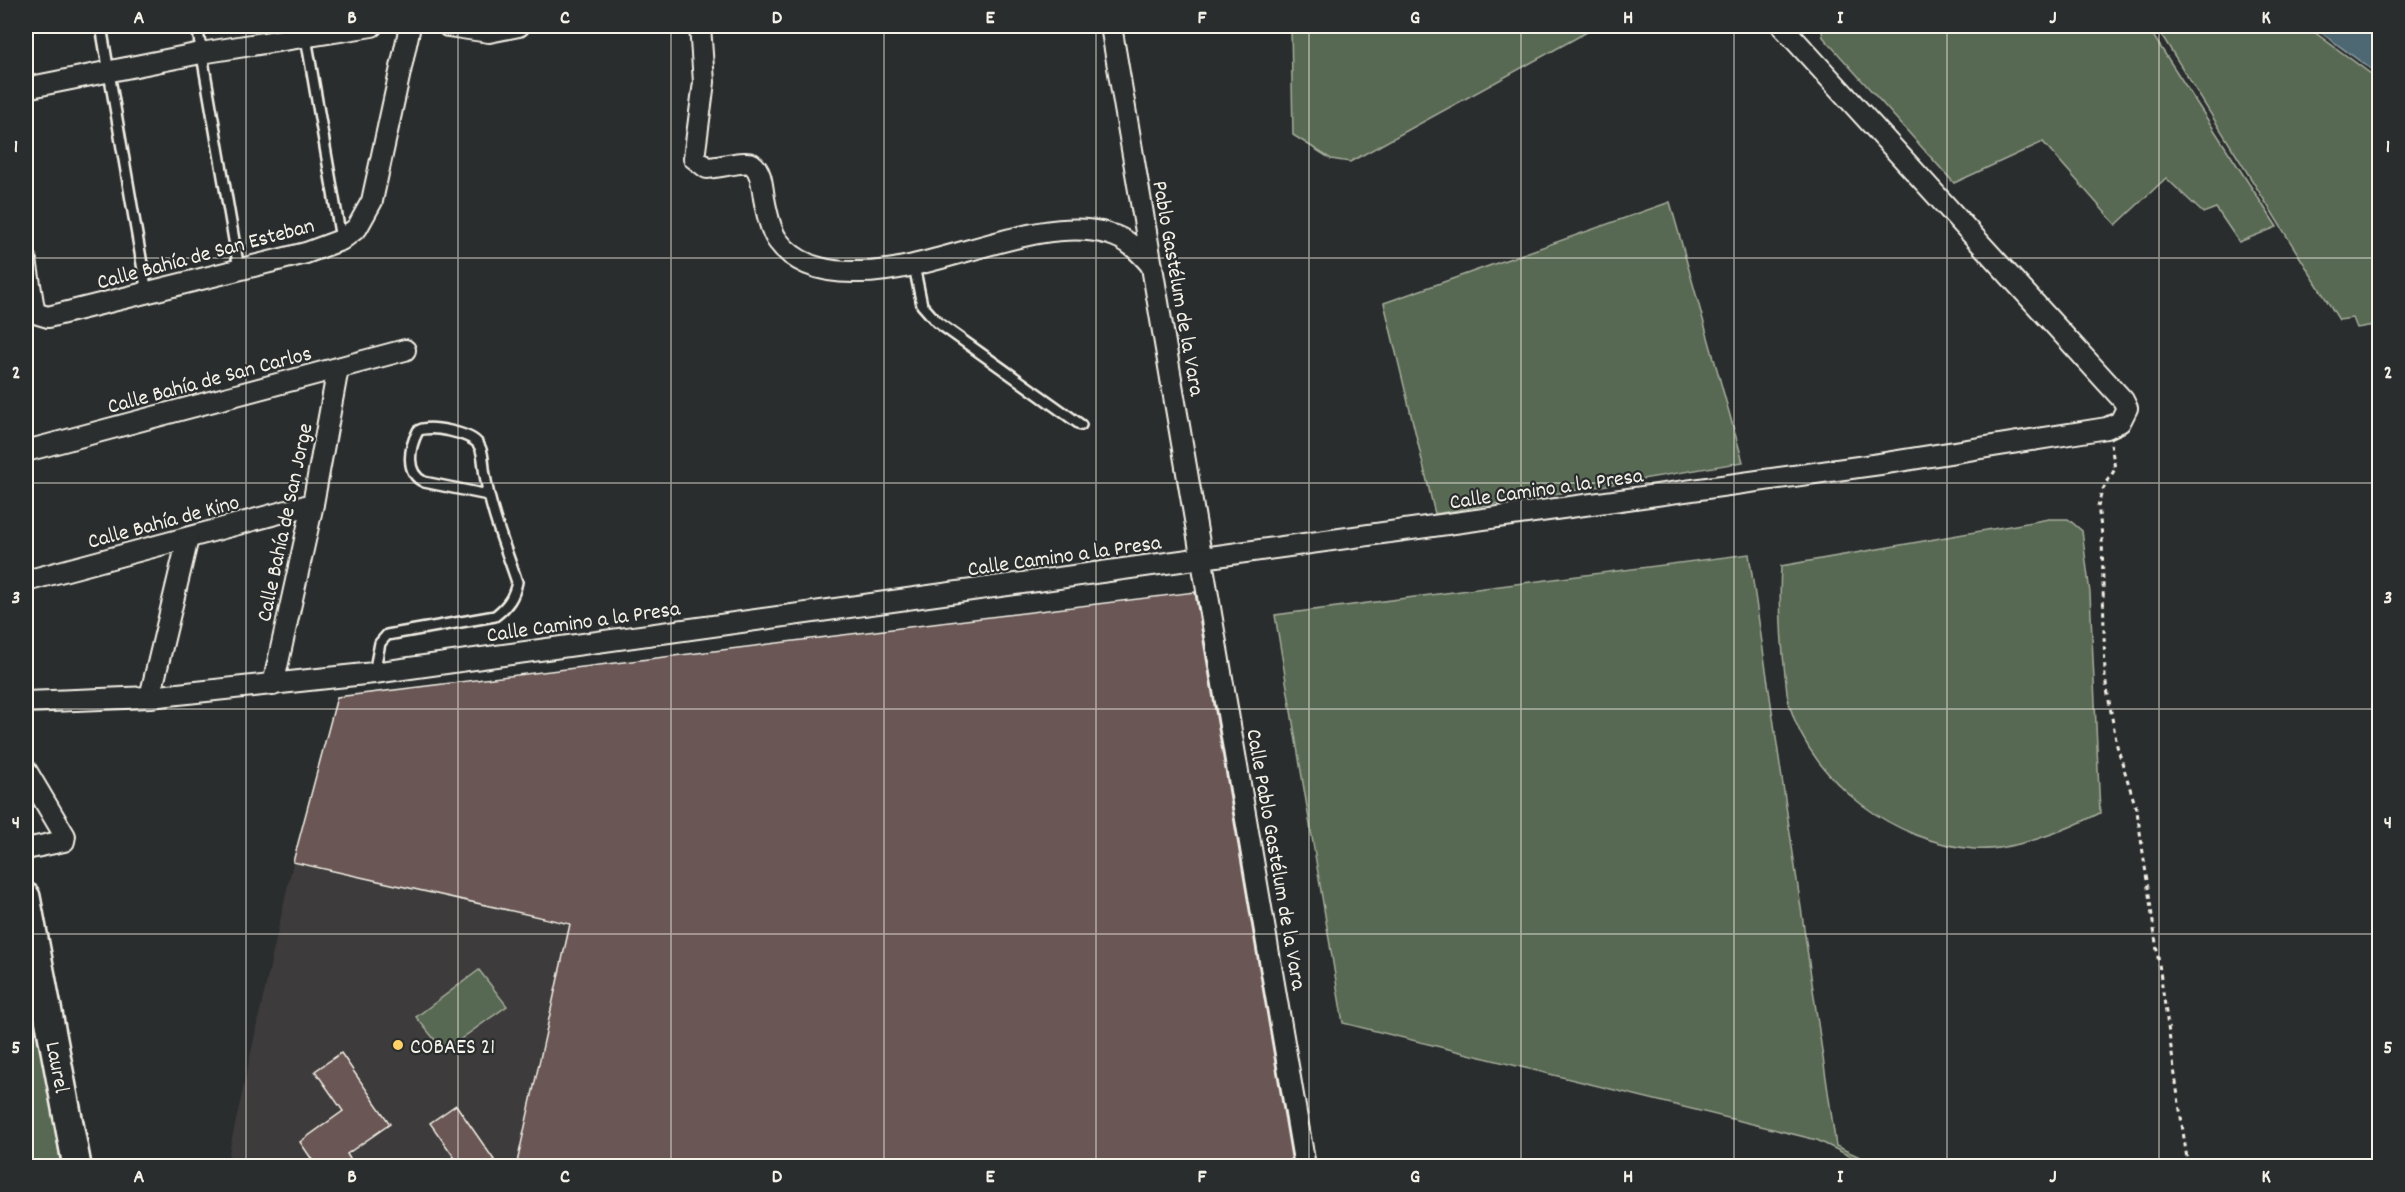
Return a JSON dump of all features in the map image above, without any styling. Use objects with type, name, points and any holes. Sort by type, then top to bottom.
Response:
[{"type":"street","points":[[26,88],[305,31],[372,26]]},
{"type":"street","name":"Calle Bahía de San Esteban","points":[[26,260],[34,309],[38,315],[48,317],[306,253],[341,240],[357,228],[372,201],[410,26]]},
{"type":"street","points":[[448,26],[489,32],[519,26]]},
{"type":"street","points":[[700,26],[704,82],[694,159],[707,168],[748,163],[754,166],[761,179],[777,241],[806,263],[828,272],[862,272],[914,266],[1006,240],[1082,229],[1110,234],[1133,244],[1152,266]]},
{"type":"street","name":"Pablo Gastélum de la Vara","points":[[1110,26],[1204,559]]},
{"type":"street","points":[[1782,26],[2123,400],[2127,408],[2125,416],[2120,422],[2107,428]]},
{"type":"street","name":"Calle Bahía de San Carlos","points":[[26,451],[405,350]]},
{"type":"street","name":"Calle Bahía de San Jorge","points":[[273,685],[313,504],[338,368]]},
{"type":"street","name":"Calle Camino a la Presa","points":[[26,702],[150,696],[374,673],[1880,464],[2107,428]]},
{"type":"street","name":"Calle Bahía de Kino","points":[[26,581],[313,504]]},
{"type":"street","points":[[150,696],[188,538]]},
{"type":"street","name":"Calle Pablo Gastélum de la Vara","points":[[1204,559],[1305,1167]]},
{"type":"street","points":[[26,770],[65,836],[64,841],[59,844],[26,849]]},
{"type":"street","name":"Laurel","points":[[26,897],[77,1167]]},
{"type":"lane","points":[[101,26],[147,293]]},
{"type":"lane","points":[[197,26],[239,269]]},
{"type":"lane","points":[[305,31],[341,240]]},
{"type":"lane","points":[[914,266],[922,305],[937,322],[1081,425]]},
{"type":"lane","points":[[374,673],[380,643],[387,635],[495,616],[506,607],[514,594],[517,582],[488,495],[480,446],[476,441],[462,434],[428,428],[418,431],[410,467],[415,477],[424,482],[488,495]]},
{"type":"path","points":[[2107,428],[2115,469],[2102,491],[2098,506],[2102,535],[2105,678],[2117,746],[2137,811],[2188,1167]]},
{"type":"shaded area","name":"COBAES 21","points":[[293,862],[570,924],[516,1166],[226,1166]]},
{"type":"green space","points":[[1291,26],[1598,26],[1350,162],[1331,159],[1293,135]]},
{"type":"green space","points":[[1821,26],[2147,26],[2277,227],[2239,242],[2216,208],[2203,213],[2166,178],[2116,225],[2043,142],[1954,183],[1823,37]]},
{"type":"green space","points":[[2156,26],[2306,26],[2379,80],[2379,324],[2357,328],[2353,318],[2339,320]]},
{"type":"green space","points":[[1670,202],[1743,462],[1435,514],[1384,303]]},
{"type":"green space","points":[[2049,519],[2068,519],[2082,531],[2090,593],[2100,813],[2038,838],[1989,849],[1944,844],[1915,835],[1861,804],[1838,784],[1818,761],[1802,735],[1787,695],[1782,648],[1781,566]]},
{"type":"green space","points":[[1749,554],[1836,1146],[1879,1166],[1870,1166],[1817,1140],[1343,1023],[1275,615]]},
{"type":"green space","points":[[26,949],[61,1166],[26,1166]]},
{"type":"green space","points":[[479,970],[507,1006],[444,1051],[416,1017]]},
{"type":"water","points":[[2312,26],[2379,26],[2379,75]]},
{"type":"building","points":[[1195,592],[1293,1167],[516,1167],[570,924],[293,862],[337,697]]},
{"type":"building","points":[[341,1053],[390,1124],[347,1154],[355,1167],[317,1167],[300,1142],[343,1111],[315,1071]]},
{"type":"building","points":[[456,1105],[499,1167],[461,1167],[430,1123]]},
{"type":"place","name":"COBAES 21","points":[[398,1045]]}]
